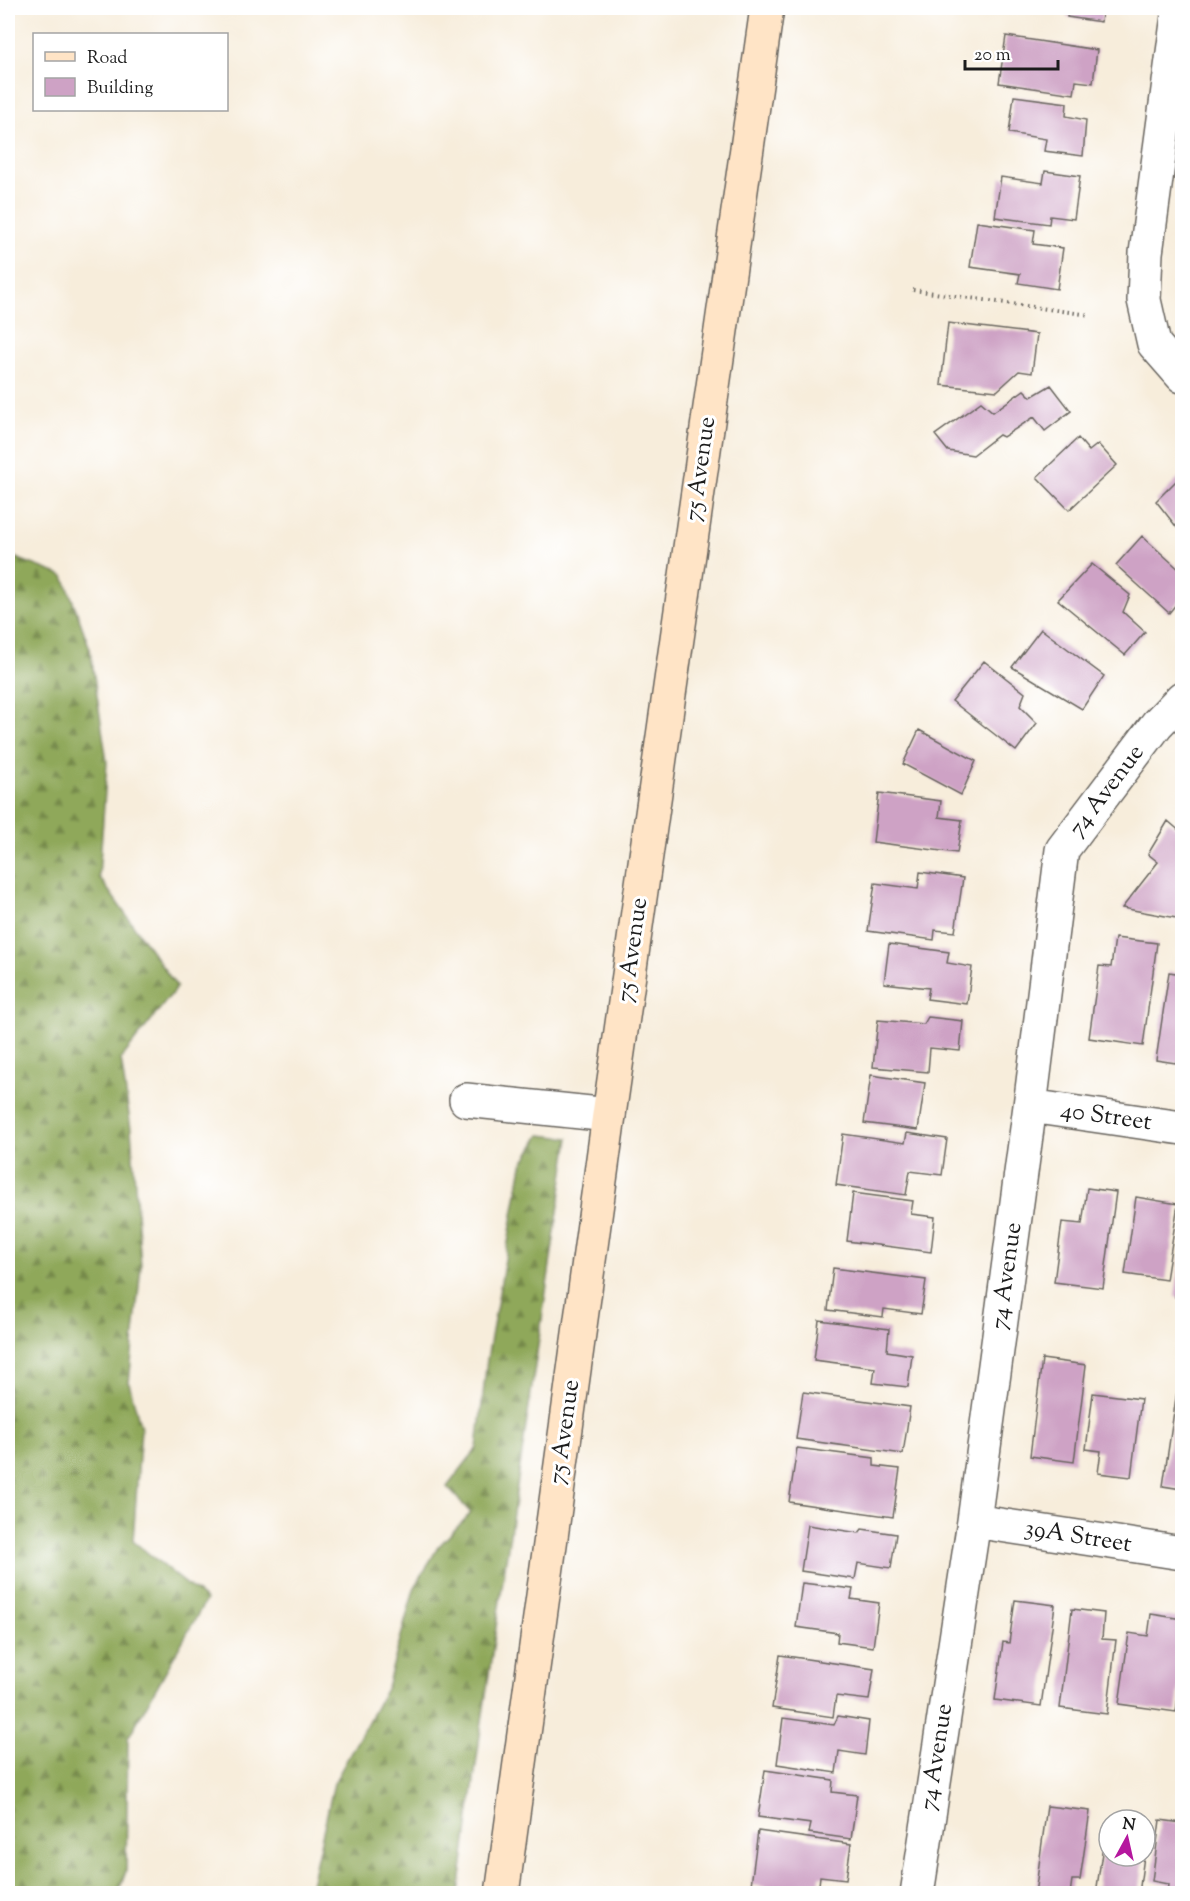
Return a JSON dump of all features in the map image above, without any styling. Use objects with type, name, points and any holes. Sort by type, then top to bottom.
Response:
[{"type":"main road","name":"75 Avenue","points":[[502,1893],[609,1115],[767,8]]},
{"type":"street","points":[[1179,8],[1146,253],[1144,300],[1154,344],[1182,376]]},
{"type":"street","name":"74 Avenue","points":[[917,1893],[974,1521],[1062,850],[1157,724],[1182,698]]},
{"type":"street","points":[[465,1100],[609,1115]]},
{"type":"street","name":"40 Street","points":[[1030,1106],[1182,1128]]},
{"type":"street","name":"39A Street","points":[[974,1521],[1182,1552]]},
{"type":"path","points":[[913,290],[1090,315]]},
{"type":"green space","points":[[8,555],[64,576],[90,649],[107,762],[99,877],[177,987],[121,1059],[131,1129],[141,1266],[129,1383],[141,1428],[133,1541],[206,1600],[128,1738],[126,1871],[118,1893],[8,1893]]},
{"type":"green space","points":[[540,1135],[569,1138],[481,1728],[459,1893],[309,1893],[334,1783],[387,1687],[414,1589],[438,1547],[471,1513],[447,1487],[477,1448],[487,1359],[522,1165]]},
{"type":"building","points":[[1068,8],[1103,8],[1101,22],[1067,17]]},
{"type":"building","points":[[1006,36],[1097,50],[1093,83],[1076,81],[1074,94],[999,83]]},
{"type":"building","points":[[1014,96],[1067,103],[1066,116],[1086,120],[1083,156],[1044,151],[1046,139],[1009,133]]},
{"type":"building","points":[[1045,171],[1080,176],[1074,219],[1050,216],[1049,224],[995,217],[1001,177],[1043,183]]},
{"type":"building","points":[[977,222],[1035,230],[1033,244],[1063,248],[1057,289],[1018,283],[1020,274],[970,267]]},
{"type":"building","points":[[948,323],[1037,334],[1032,373],[1019,371],[997,391],[941,385]]},
{"type":"building","points":[[1051,385],[1071,411],[1045,431],[1034,417],[1003,437],[999,435],[973,455],[948,451],[935,435],[981,402],[993,412],[1024,390],[1031,397]]},
{"type":"building","points":[[1078,438],[1089,451],[1098,444],[1117,465],[1069,510],[1037,477]]},
{"type":"building","points":[[1182,475],[1182,534],[1156,501]]},
{"type":"building","points":[[1142,536],[1182,572],[1182,597],[1169,613],[1116,565]]},
{"type":"building","points":[[1092,564],[1130,595],[1123,612],[1145,632],[1125,655],[1058,600]]},
{"type":"building","points":[[1041,629],[1104,676],[1082,709],[1012,667]]},
{"type":"building","points":[[984,661],[1025,693],[1020,706],[1037,723],[1016,751],[952,701]]},
{"type":"building","points":[[919,730],[976,761],[961,795],[903,764]]},
{"type":"building","points":[[879,793],[941,801],[939,817],[962,820],[957,853],[873,842]]},
{"type":"building","points":[[1168,821],[1182,833],[1182,919],[1122,908],[1158,862],[1148,854]]},
{"type":"building","points":[[920,872],[963,878],[955,932],[935,930],[934,940],[868,931],[875,883],[918,889]]},
{"type":"building","points":[[1115,938],[1157,943],[1143,1046],[1089,1038],[1099,966],[1111,967]]},
{"type":"building","points":[[889,944],[949,952],[947,963],[972,967],[967,1004],[927,999],[929,988],[884,983]]},
{"type":"building","points":[[1169,972],[1182,974],[1182,1064],[1156,1060]]},
{"type":"building","points":[[928,1017],[963,1021],[960,1051],[930,1048],[928,1072],[873,1067],[878,1020],[924,1024]]},
{"type":"building","points":[[871,1075],[925,1083],[918,1130],[864,1123]]},
{"type":"building","points":[[907,1133],[947,1139],[942,1175],[910,1171],[906,1195],[836,1185],[843,1134],[905,1143]]},
{"type":"building","points":[[1087,1188],[1116,1192],[1103,1288],[1054,1282],[1062,1222],[1082,1224]]},
{"type":"building","points":[[853,1193],[913,1201],[911,1214],[935,1217],[931,1252],[847,1241]]},
{"type":"building","points":[[1136,1197],[1178,1204],[1166,1280],[1125,1274]]},
{"type":"building","points":[[1182,1256],[1182,1298],[1175,1297]]},
{"type":"building","points":[[833,1268],[926,1280],[921,1314],[884,1309],[883,1317],[828,1310]]},
{"type":"building","points":[[819,1320],[889,1329],[887,1351],[912,1355],[908,1387],[873,1383],[875,1368],[814,1360]]},
{"type":"building","points":[[1042,1359],[1086,1365],[1074,1462],[1030,1456]]},
{"type":"building","points":[[1177,1391],[1182,1392],[1182,1489],[1163,1486]]},
{"type":"building","points":[[803,1392],[910,1407],[903,1454],[796,1439]]},
{"type":"building","points":[[1093,1393],[1141,1399],[1131,1477],[1098,1473],[1101,1451],[1086,1449]]},
{"type":"building","points":[[797,1448],[874,1458],[874,1466],[900,1469],[893,1517],[789,1502]]},
{"type":"building","points":[[808,1525],[859,1533],[862,1529],[896,1534],[891,1568],[858,1563],[855,1579],[801,1571]]},
{"type":"building","points":[[802,1583],[853,1589],[851,1599],[879,1603],[873,1647],[837,1642],[838,1633],[796,1627]]},
{"type":"building","points":[[1015,1600],[1055,1605],[1041,1706],[995,1700],[1003,1642],[1009,1643]]},
{"type":"building","points":[[1072,1609],[1104,1613],[1102,1639],[1116,1640],[1107,1714],[1060,1708]]},
{"type":"building","points":[[1151,1614],[1182,1619],[1182,1667],[1176,1712],[1119,1704],[1129,1633],[1148,1636]]},
{"type":"building","points":[[780,1655],[874,1669],[869,1700],[836,1696],[833,1717],[772,1708]]},
{"type":"building","points":[[838,1716],[869,1721],[865,1755],[839,1751],[836,1773],[777,1764],[783,1718],[834,1725]]},
{"type":"building","points":[[765,1770],[833,1780],[832,1792],[857,1795],[851,1839],[809,1833],[811,1824],[758,1817]]},
{"type":"building","points":[[1047,1806],[1090,1811],[1080,1880],[1072,1880],[1070,1894],[1035,1894]]},
{"type":"building","points":[[1160,1820],[1182,1823],[1182,1894],[1167,1894],[1168,1884],[1152,1881],[1154,1868],[1157,1868]]},
{"type":"building","points":[[758,1831],[851,1844],[846,1879],[820,1876],[818,1894],[751,1885]]},
{"type":"building","points":[[1100,1868],[1142,1868],[1139,1894],[1096,1894]]}]
